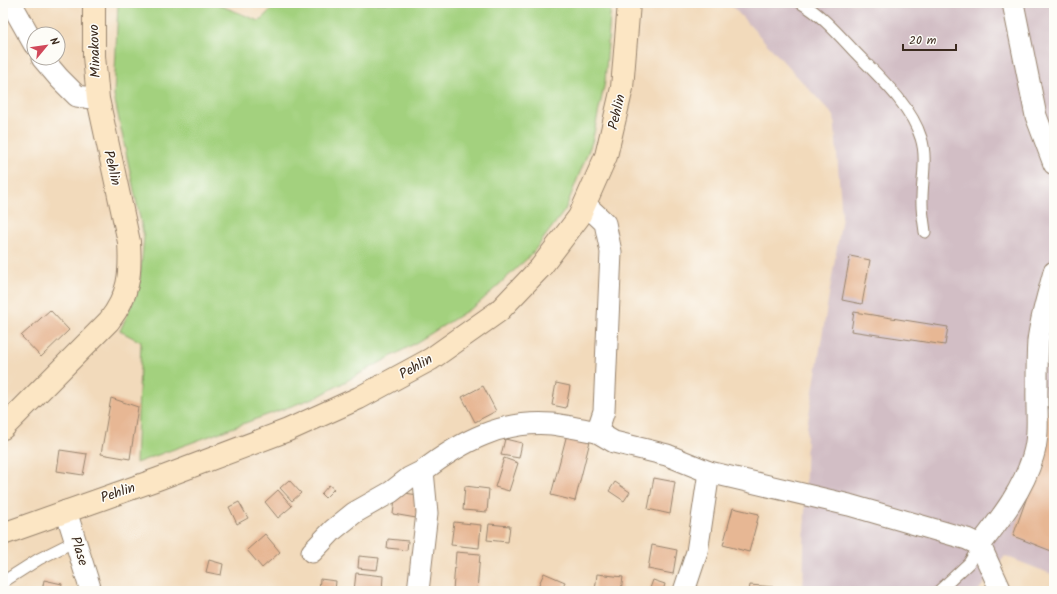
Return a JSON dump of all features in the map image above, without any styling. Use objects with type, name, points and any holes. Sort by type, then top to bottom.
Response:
[{"type":"main road","name":"Minakovo","points":[[94,3],[94,56],[98,99]]},
{"type":"main road","name":"Pehlin","points":[[3,534],[158,479],[288,430],[359,398],[431,359],[499,312],[541,267],[579,217],[606,156],[622,88],[629,3]]},
{"type":"main road","name":"Pehlin","points":[[3,428],[109,322],[117,312],[128,286],[130,267],[129,242],[98,99]]},
{"type":"street","points":[[11,3],[26,30]]},
{"type":"street","points":[[1013,3],[1036,116],[1054,164]]},
{"type":"street","points":[[49,66],[77,96],[98,99]]},
{"type":"street","points":[[585,204],[605,223],[610,252],[604,411],[597,432]]},
{"type":"street","points":[[980,545],[1006,511],[1024,480],[1033,456],[1037,432],[1036,388],[1038,341],[1045,304],[1054,272]]},
{"type":"street","points":[[312,552],[332,530],[354,513],[391,492],[409,478],[424,471],[443,456],[481,435],[513,425],[552,424],[597,432],[614,442],[667,455],[709,472],[849,505],[967,539],[980,545],[1001,591]]},
{"type":"street","points":[[418,591],[427,513],[424,471]]},
{"type":"street","points":[[684,591],[697,552],[709,472]]},
{"type":"street","name":"Plase","points":[[66,511],[91,591]]},
{"type":"street","points":[[80,591],[84,568]]},
{"type":"lane","points":[[801,3],[810,8],[842,38],[899,99],[911,117],[921,138],[924,155],[922,206],[925,232]]},
{"type":"lane","points":[[3,584],[6,580],[39,559],[75,541]]},
{"type":"lane","points":[[939,591],[969,563],[980,545]]},
{"type":"shaded area","points":[[729,3],[1054,3],[1054,575],[1005,556],[978,591],[803,591],[807,427],[842,217],[834,116]]},
{"type":"green space","points":[[118,3],[214,3],[259,21],[278,3],[611,3],[605,82],[592,142],[565,210],[531,255],[478,304],[414,344],[319,396],[136,463],[141,342],[120,331],[139,288],[144,237],[114,96]]},
{"type":"building","points":[[850,256],[870,260],[862,304],[842,300]]},
{"type":"building","points":[[50,310],[69,330],[41,357],[21,336]]},
{"type":"building","points":[[854,312],[948,327],[945,345],[851,331]]},
{"type":"building","points":[[556,383],[570,386],[566,408],[552,405]]},
{"type":"building","points":[[483,386],[496,411],[475,422],[462,397]]},
{"type":"building","points":[[111,398],[138,407],[130,459],[101,454]]},
{"type":"building","points":[[1054,399],[1054,552],[1013,536],[1028,494],[1043,422],[1051,401]]},
{"type":"building","points":[[567,434],[590,441],[575,501],[551,495]]},
{"type":"building","points":[[505,439],[522,443],[519,458],[501,455]]},
{"type":"building","points":[[60,450],[87,454],[83,475],[57,471]]},
{"type":"building","points":[[504,458],[518,463],[509,491],[495,487]]},
{"type":"building","points":[[654,478],[675,482],[670,514],[648,509]]},
{"type":"building","points":[[289,480],[301,493],[292,501],[280,488]]},
{"type":"building","points":[[615,482],[630,492],[624,501],[609,491]]},
{"type":"building","points":[[329,485],[334,489],[325,498],[321,494]]},
{"type":"building","points":[[465,486],[489,489],[487,512],[463,510]]},
{"type":"building","points":[[278,490],[292,506],[278,518],[265,502]]},
{"type":"building","points":[[396,492],[419,495],[416,518],[393,514]]},
{"type":"building","points":[[239,502],[248,518],[237,524],[229,507]]},
{"type":"building","points":[[733,508],[759,514],[749,552],[723,545]]},
{"type":"building","points":[[454,522],[481,525],[479,548],[451,545]]},
{"type":"building","points":[[489,524],[510,526],[508,542],[487,540]]},
{"type":"building","points":[[265,534],[280,552],[262,568],[247,550]]},
{"type":"building","points":[[388,539],[408,541],[407,550],[387,548]]},
{"type":"building","points":[[652,545],[677,550],[673,574],[648,569]]},
{"type":"building","points":[[456,552],[480,554],[477,591],[453,591]]},
{"type":"building","points":[[359,556],[379,558],[377,570],[358,568]]},
{"type":"building","points":[[209,560],[223,564],[221,575],[206,572]]},
{"type":"building","points":[[356,573],[383,576],[382,591],[354,591]]},
{"type":"building","points":[[544,573],[565,582],[561,591],[536,591]]},
{"type":"building","points":[[597,574],[623,577],[621,591],[595,591]]},
{"type":"building","points":[[320,579],[336,581],[335,591],[319,591]]},
{"type":"building","points":[[44,580],[62,584],[61,591],[42,591]]},
{"type":"building","points":[[653,580],[665,584],[663,591],[649,591]]},
{"type":"building","points":[[750,585],[773,587],[772,591],[749,591]]}]
